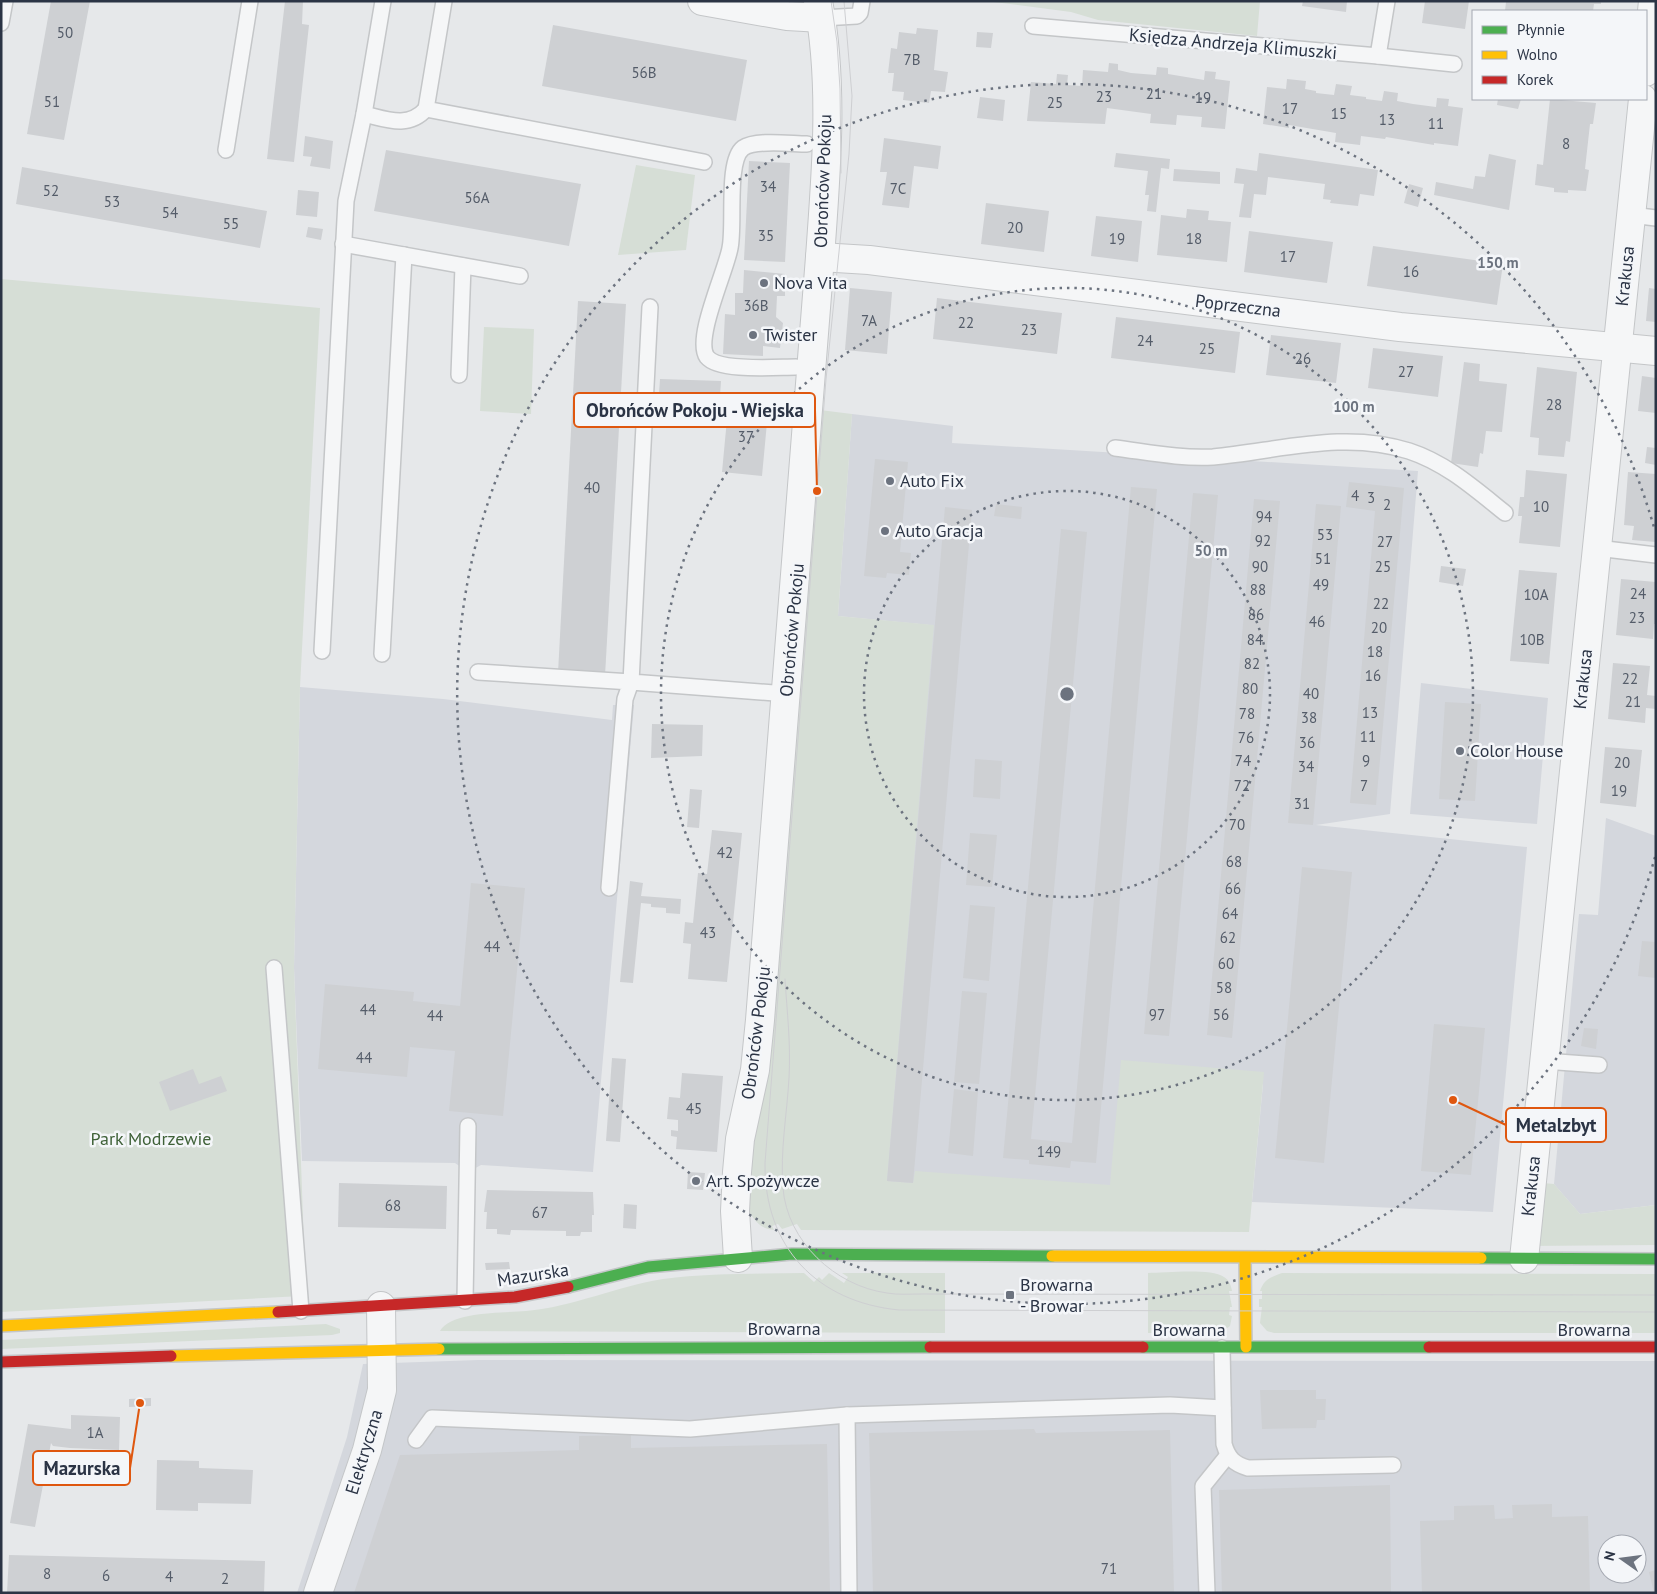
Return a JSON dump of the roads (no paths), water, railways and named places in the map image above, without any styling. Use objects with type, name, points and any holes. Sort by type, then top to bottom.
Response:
[{"type":"main road","points":[[738,1258],[792,1254],[1656,1259]]},
{"type":"main road","name":"Mazurska","points":[[1,1326],[301,1311],[515,1297],[562,1289],[648,1267],[738,1258]]},
{"type":"main road","points":[[1245,1258],[1246,1348]]},
{"type":"main road","name":"Browarna","points":[[382,1349],[1656,1347]]},
{"type":"main road","points":[[1,1362],[382,1349]]},
{"type":"street","points":[[702,1],[787,16],[820,10]]},
{"type":"street","points":[[1647,62],[1653,1]]},
{"type":"street","name":"Obrońców Pokoju","points":[[738,1258],[735,1212],[737,1172],[740,1139],[757,1053],[787,694],[826,175],[827,80],[820,10]]},
{"type":"street","name":"Krakusa","points":[[1524,1259],[1617,346],[1643,217],[1646,115]]},
{"type":"street","name":"Poprzeczna","points":[[820,257],[869,260],[1400,327],[1656,351]]},
{"type":"street","name":"Elektryczna","points":[[318,1593],[367,1450],[382,1390],[381,1306]]},
{"type":"lane","points":[[1,23],[5,1]]},
{"type":"lane","points":[[226,150],[250,1]]},
{"type":"lane","points":[[322,651],[346,201],[364,114],[383,1]]},
{"type":"lane","points":[[364,114],[398,122],[410,121],[426,109],[444,1]]},
{"type":"lane","points":[[820,10],[856,16],[860,13],[862,1]]},
{"type":"lane","points":[[1378,56],[1387,1]]},
{"type":"lane","name":"Księdza Andrzeja Klimuszki","points":[[1033,26],[1454,64]]},
{"type":"lane","points":[[426,109],[704,162]]},
{"type":"lane","points":[[796,367],[727,366],[714,363],[705,352],[704,333],[731,246],[735,161],[743,148],[757,143],[807,144]]},
{"type":"lane","points":[[343,244],[520,276]]},
{"type":"lane","points":[[382,654],[404,255]]},
{"type":"lane","points":[[459,375],[463,266]]},
{"type":"lane","points":[[609,888],[625,699],[631,682],[650,307]]},
{"type":"lane","points":[[1115,448],[1172,455],[1212,457],[1333,442],[1392,446],[1437,463],[1504,513]]},
{"type":"lane","points":[[1596,548],[1656,555]]},
{"type":"lane","points":[[478,672],[787,694]]},
{"type":"lane","points":[[274,968],[301,1311]]},
{"type":"lane","points":[[1544,1061],[1599,1066]]},
{"type":"lane","points":[[465,1301],[468,1126]]},
{"type":"lane","points":[[1222,1348],[1224,1444],[1228,1455],[1234,1462],[1248,1468],[1394,1465]]},
{"type":"lane","points":[[416,1440],[432,1418],[690,1429],[847,1415],[1170,1405],[1223,1408]]},
{"type":"lane","points":[[847,1415],[849,1593]]},
{"type":"lane","points":[[1207,1593],[1203,1486],[1228,1455]]},
{"type":"tram line","points":[[831,1],[837,42],[840,89],[841,173]]},
{"type":"tram line","points":[[844,1],[852,96],[849,154],[826,379],[765,1163],[767,1193],[774,1220],[785,1244],[801,1265],[820,1282],[843,1295],[870,1305],[899,1310],[1656,1312]]},
{"type":"tram line","points":[[785,979],[790,1053],[782,1160],[786,1207],[804,1243],[817,1258],[832,1271],[868,1289],[895,1294],[1656,1295]]},
{"type":"place","name":"Nova Vita","points":[[764,283]]},
{"type":"place","name":"Twister","points":[[753,335]]},
{"type":"place","name":"Auto Fix","points":[[890,481]]},
{"type":"place","name":"Obrońców Pokoju - Wiejska","points":[[817,491]]},
{"type":"place","name":"Auto Gracja","points":[[885,531]]},
{"type":"place","name":"Color House","points":[[1460,751]]},
{"type":"place","name":"Metalzbyt","points":[[1453,1100]]},
{"type":"place","name":"Art. Spożywcze","points":[[696,1181]]},
{"type":"place","name":"Browarna - Browar","points":[[1010,1295]]},
{"type":"place","name":"Mazurska","points":[[140,1403]]},
{"type":"park label","name":"Park Modrzewie","points":[[151,1139]]}]
